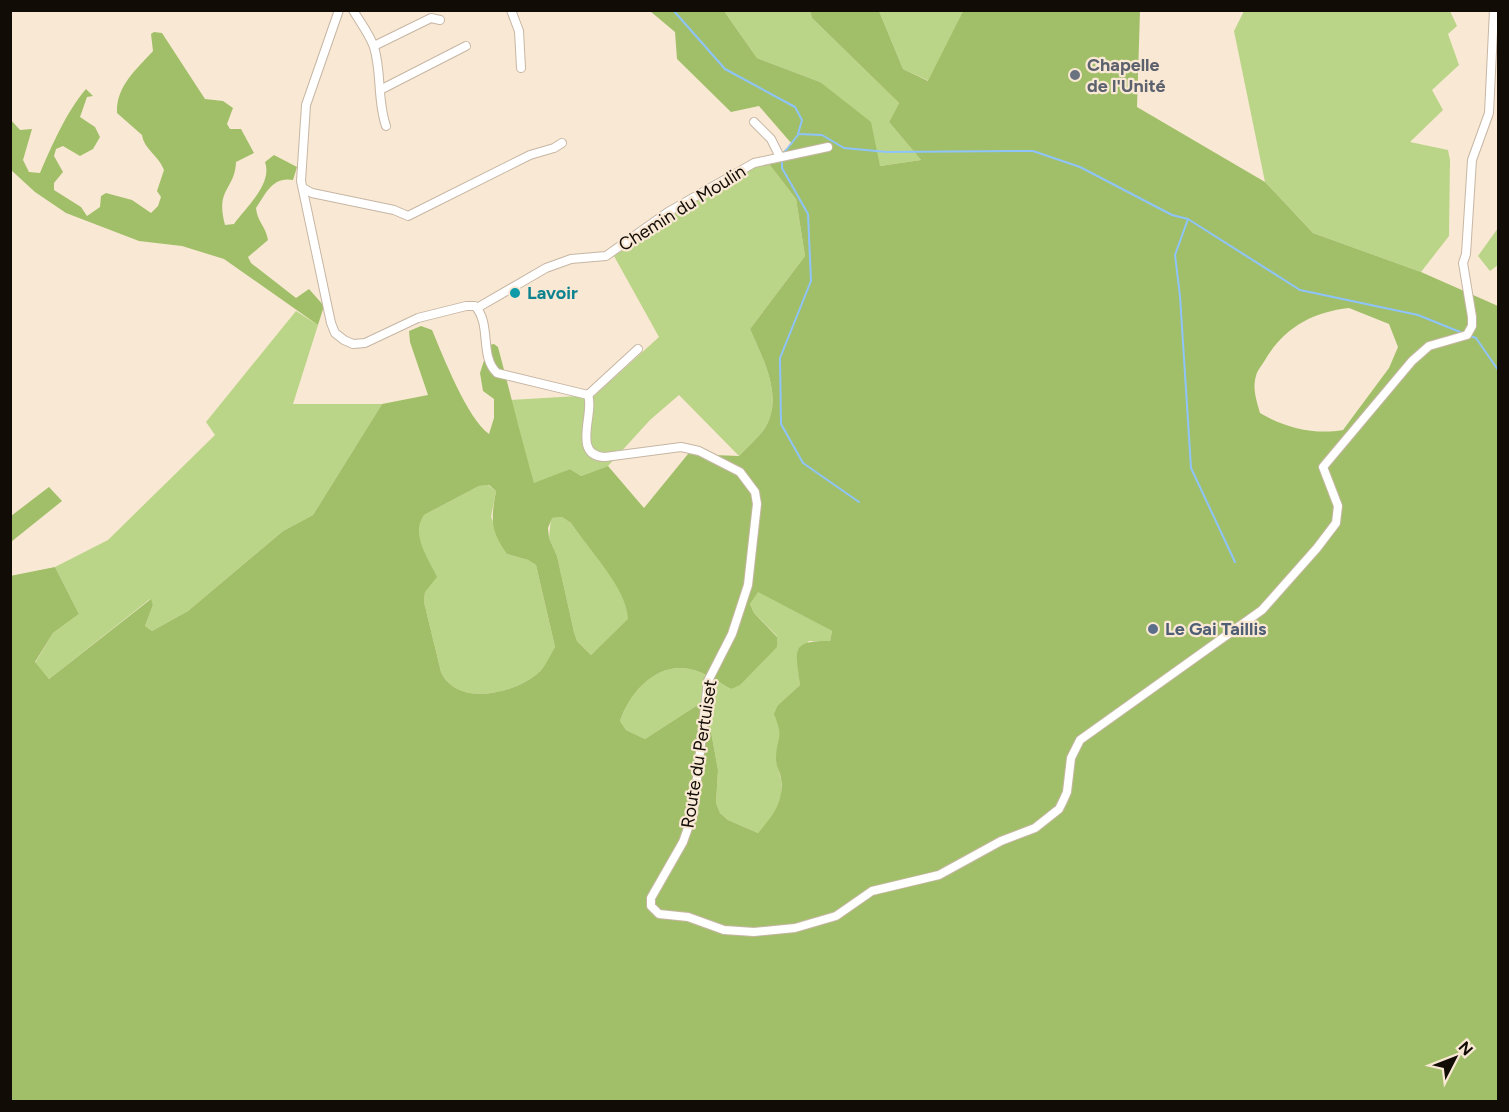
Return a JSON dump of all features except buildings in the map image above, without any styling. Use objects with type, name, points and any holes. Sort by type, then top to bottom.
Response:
[{"type":"street","name":"Chemin du Moulin","points":[[339,10],[306,105],[303,188],[331,323],[335,333],[353,344],[365,343],[402,323],[475,307],[546,268],[571,259],[606,256],[701,193],[754,163],[782,155],[828,147]]},
{"type":"street","points":[[353,10],[374,46],[381,112],[386,126]]},
{"type":"street","points":[[511,10],[519,31],[521,68]]},
{"type":"street","name":"Route du Pertuiset","points":[[588,395],[588,448],[597,456],[681,447],[733,466],[755,492],[757,514],[752,569],[732,634],[708,681],[693,814],[683,842],[651,896],[651,906],[659,914],[688,916],[724,930],[782,930],[824,921],[836,916],[872,891],[939,875],[1001,841],[1035,828],[1050,817],[1059,809],[1067,792],[1071,758],[1080,740],[1256,615],[1325,539],[1336,523],[1338,506],[1326,480],[1323,467],[1428,346],[1467,335],[1472,326],[1463,263],[1466,254],[1472,160],[1489,113],[1494,10]]},
{"type":"street","points":[[374,46],[431,18],[440,20]]},
{"type":"street","points":[[380,90],[466,46]]},
{"type":"street","points":[[753,122],[771,139],[782,155]]},
{"type":"street","points":[[303,188],[312,193],[394,210],[408,216],[530,155],[554,148],[562,143]]},
{"type":"street","points":[[475,307],[489,358],[497,374],[588,395],[638,349]]},
{"type":"green space","points":[[650,11],[724,11],[757,58],[820,82],[871,122],[880,166],[921,160],[889,122],[899,103],[812,18],[810,11],[879,11],[903,69],[928,81],[963,11],[1140,11],[1137,107],[1265,182],[1313,233],[1421,272],[1498,306],[1498,1101],[11,1101],[10,576],[55,567],[79,614],[53,633],[35,662],[49,679],[151,599],[153,605],[145,626],[152,631],[188,611],[283,531],[313,515],[382,404],[428,395],[410,342],[409,331],[421,326],[432,330],[464,401],[472,415],[489,434],[494,418],[494,399],[483,391],[480,373],[489,345],[494,344],[498,347],[534,483],[570,469],[581,476],[608,466],[644,508],[688,454],[739,456],[765,428],[770,416],[772,391],[770,378],[750,329],[805,256],[796,199],[766,160],[779,155],[792,144],[759,106],[731,112],[677,59],[675,32]],"holes":[[[1349,308],[1389,324],[1398,347],[1389,368],[1343,430],[1322,432],[1300,429],[1280,423],[1260,413],[1255,395],[1255,381],[1258,370],[1273,349],[1281,339],[1300,324],[1323,313]],[[489,485],[496,491],[493,524],[497,538],[507,554],[528,560],[536,565],[555,647],[542,668],[527,681],[486,694],[459,690],[449,683],[441,672],[424,602],[425,592],[437,577],[425,554],[419,530],[424,515],[479,486]],[[562,517],[571,523],[606,569],[626,607],[628,619],[591,655],[577,641],[574,632],[557,556],[549,538],[548,528],[552,518]],[[758,592],[832,631],[830,641],[807,643],[798,650],[800,685],[778,705],[774,714],[779,734],[776,760],[781,778],[781,795],[773,814],[758,833],[728,820],[720,813],[716,803],[718,770],[708,715],[696,706],[645,739],[626,730],[620,721],[625,709],[640,688],[649,679],[671,669],[684,668],[697,671],[731,689],[740,685],[777,647],[777,637],[754,613],[750,604]]]},
{"type":"green space","points":[[724,11],[810,11],[812,18],[899,103],[889,122],[921,160],[880,166],[820,82],[757,58]]},
{"type":"green space","points":[[879,11],[963,11],[929,81],[903,69]]},
{"type":"green space","points":[[1244,11],[1450,11],[1457,26],[1448,34],[1459,65],[1432,90],[1443,110],[1410,142],[1448,150],[1450,160],[1449,236],[1421,272],[1313,233],[1265,182],[1234,31]]},
{"type":"green space","points":[[162,33],[205,99],[223,101],[233,108],[227,124],[230,129],[241,129],[254,153],[236,162],[235,171],[222,203],[225,225],[234,224],[257,195],[265,179],[265,162],[274,155],[297,167],[293,180],[286,179],[275,183],[256,208],[268,240],[248,257],[251,263],[296,298],[309,289],[324,306],[318,325],[224,259],[182,246],[139,241],[66,213],[35,192],[11,170],[10,119],[20,130],[32,129],[23,160],[29,172],[40,173],[66,118],[86,89],[93,96],[87,97],[80,117],[95,127],[100,137],[93,149],[80,156],[63,146],[56,149],[54,156],[63,172],[54,183],[54,190],[81,207],[87,216],[100,207],[101,196],[106,193],[132,200],[151,213],[158,206],[161,197],[157,191],[164,170],[143,140],[142,135],[117,113],[123,87],[153,51],[151,34]]},
{"type":"green space","points":[[766,160],[796,199],[805,256],[750,329],[770,378],[772,391],[770,416],[765,428],[739,456],[679,395],[650,420],[608,466],[581,476],[570,469],[534,484],[510,400],[595,395],[659,337],[614,256],[669,217]]},
{"type":"green space","points":[[1498,228],[1498,265],[1490,271],[1478,256]]},
{"type":"green space","points":[[296,311],[318,325],[293,404],[382,404],[313,515],[283,531],[188,611],[152,631],[145,626],[153,605],[150,599],[49,679],[35,663],[53,633],[79,614],[55,567],[108,540],[215,435],[206,422]]},
{"type":"green space","points":[[488,485],[496,491],[491,517],[507,554],[528,560],[536,565],[555,647],[542,669],[527,681],[486,694],[459,690],[449,683],[441,672],[424,602],[425,592],[417,532],[418,523],[424,515],[479,486]]},
{"type":"green space","points":[[49,487],[62,501],[11,542],[11,516]]},
{"type":"green space","points":[[562,517],[571,523],[615,581],[627,607],[629,619],[591,655],[577,641],[557,556],[549,538],[551,518]]},
{"type":"green space","points":[[758,591],[832,631],[830,641],[809,641],[797,655],[800,685],[778,705],[782,732],[776,761],[781,779],[781,801],[778,810],[758,833],[728,820],[720,813],[716,803],[718,770],[708,715],[696,706],[645,739],[626,730],[620,721],[625,709],[640,688],[649,679],[671,669],[684,668],[697,671],[731,689],[777,636],[754,613],[750,604]]},
{"type":"waterway","points":[[673,10],[725,69],[795,107],[802,120],[798,134],[822,135],[844,148],[887,152],[1033,151],[1080,167],[1172,215],[1188,219],[1300,290],[1418,315],[1465,334]]},
{"type":"waterway","points":[[783,154],[798,135]]},
{"type":"waterway","points":[[782,160],[782,168],[808,214],[811,281],[780,358],[781,424],[803,463],[859,502]]},
{"type":"waterway","points":[[1188,219],[1175,255],[1180,296],[1191,468],[1235,562]]},
{"type":"waterway","points":[[1470,336],[1476,338],[1498,370]]},
{"type":"place","name":"Chapelle de l'Unité","points":[[1075,75]]},
{"type":"place","name":"Lavoir","points":[[515,293]]},
{"type":"place","name":"Le Gai Taillis","points":[[1153,629]]}]
